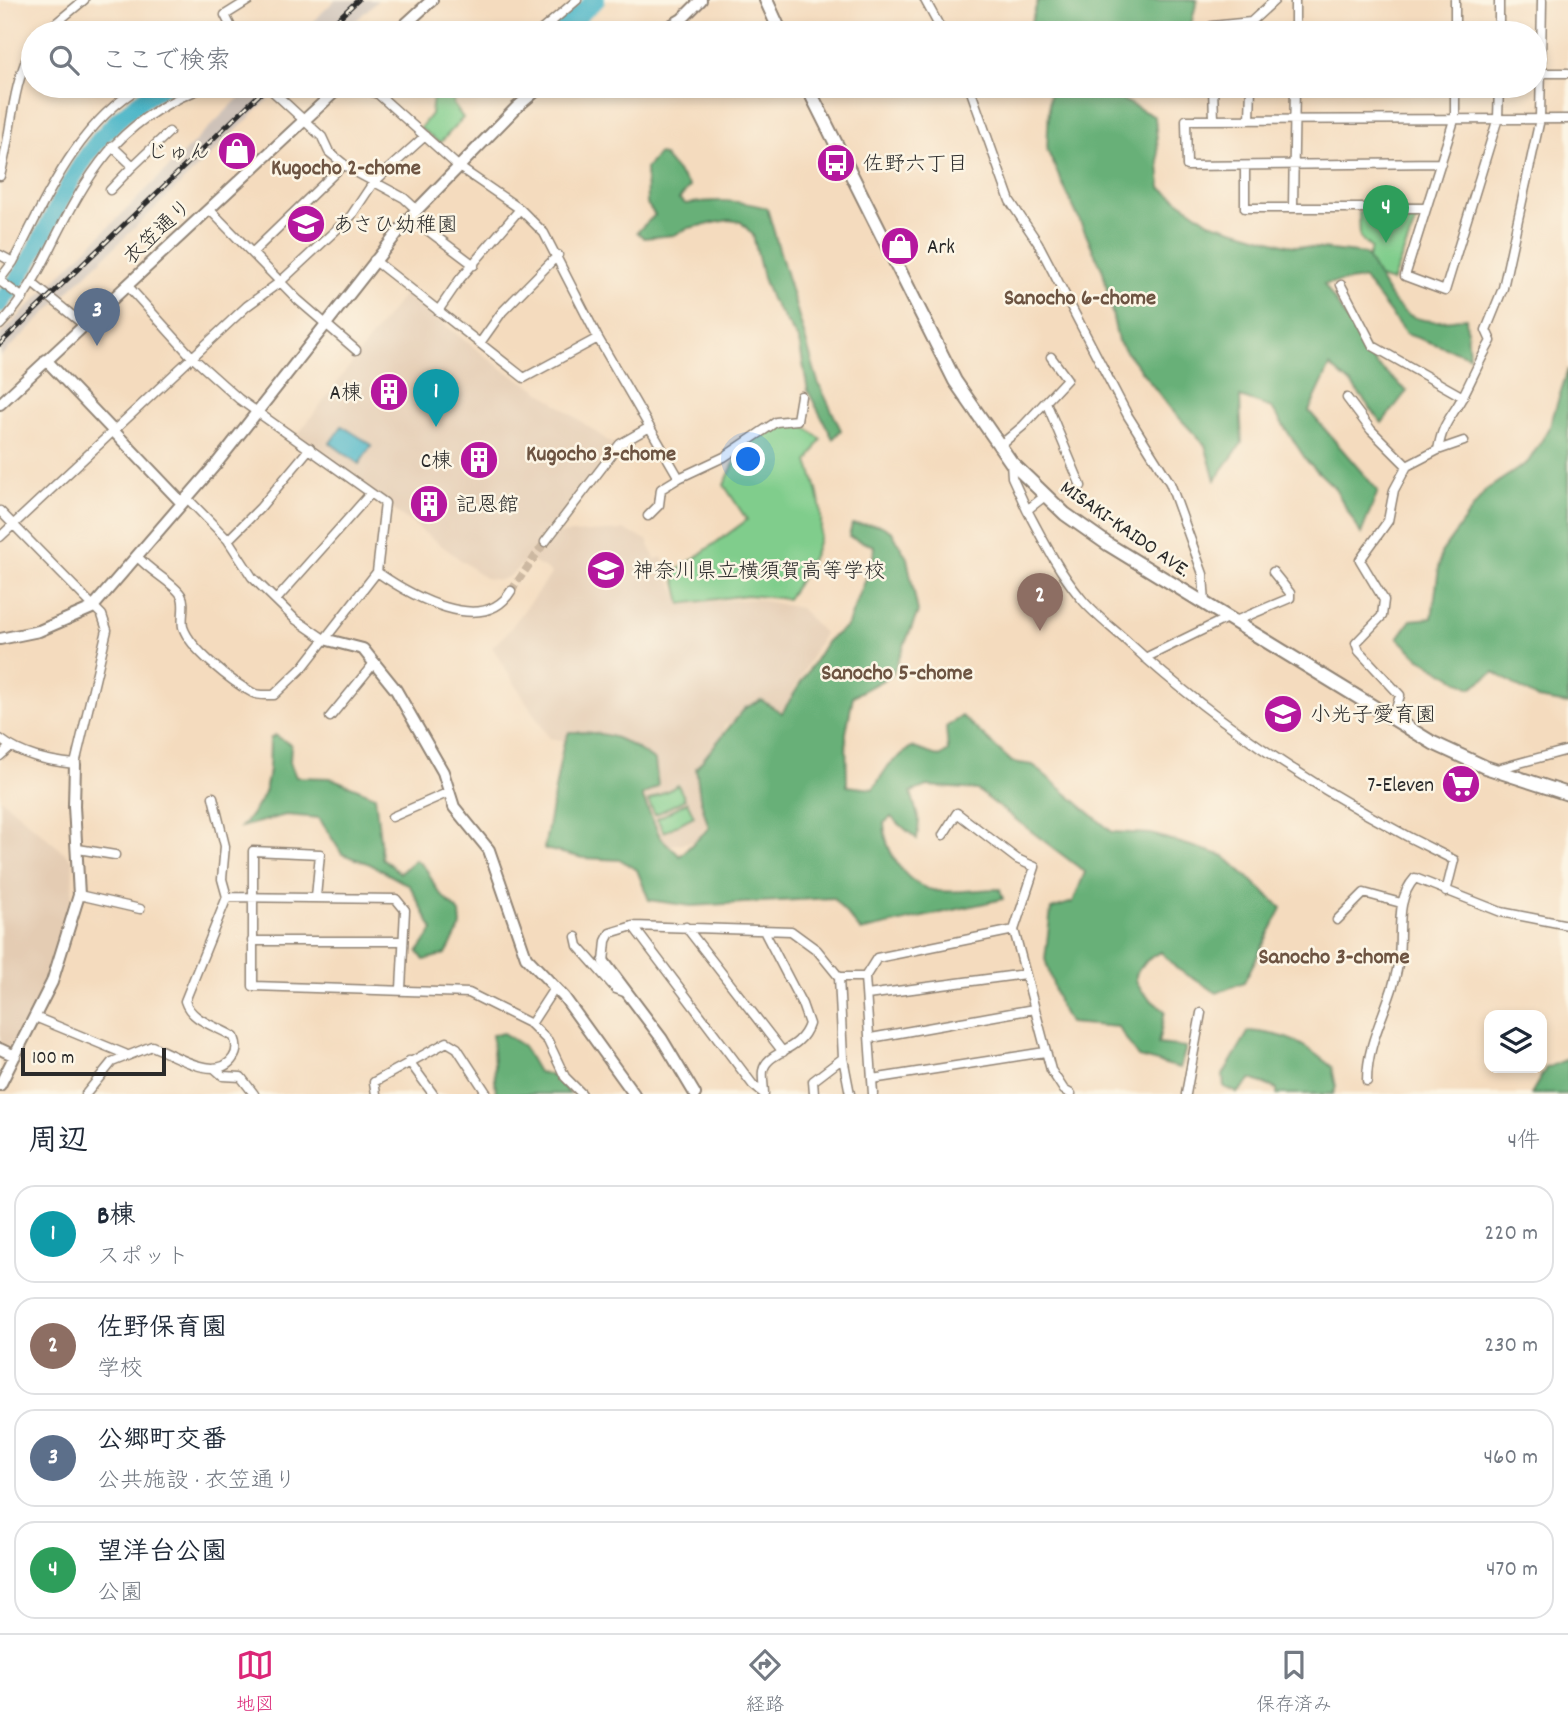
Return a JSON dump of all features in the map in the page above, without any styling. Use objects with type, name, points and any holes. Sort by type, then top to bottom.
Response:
[{"type":"main road","points":[[766,0],[776,21]]},
{"type":"main road","name":"MISAKI-KAIDO AVE.","points":[[813,98],[955,381],[998,447],[1045,496],[1109,545],[1433,743],[1493,770],[1568,794]]},
{"type":"street","points":[[59,21],[84,0]]},
{"type":"street","points":[[228,21],[225,15],[249,0]]},
{"type":"street","points":[[409,21],[432,0]]},
{"type":"street","points":[[679,21],[701,0]]},
{"type":"street","points":[[925,0],[936,21]]},
{"type":"street","points":[[1252,21],[1275,0]]},
{"type":"street","points":[[1295,0],[1295,21]]},
{"type":"street","points":[[1455,0],[1455,21]]},
{"type":"street","points":[[1499,0],[1499,21]]},
{"type":"street","points":[[1542,0],[1542,21]]},
{"type":"street","points":[[550,21],[573,1]]},
{"type":"street","points":[[1547,73],[1568,73]]},
{"type":"street","points":[[0,176],[21,75]]},
{"type":"street","points":[[22,297],[0,281],[13,262],[72,151],[114,105],[124,98]]},
{"type":"street","points":[[0,326],[32,283],[85,182],[113,146],[145,118],[184,98]]},
{"type":"street","points":[[280,98],[321,137],[329,152],[373,183],[404,198],[414,213],[474,265]]},
{"type":"street","name":"衣笠通り","points":[[0,404],[328,98]]},
{"type":"street","points":[[382,98],[459,167],[520,209],[544,233],[558,255],[598,338],[679,478]]},
{"type":"street","points":[[0,639],[39,631],[92,608],[256,411],[414,213],[530,98]]},
{"type":"street","points":[[972,98],[1010,201],[1038,243],[1128,416],[1170,483],[1203,575],[1205,604]]},
{"type":"street","points":[[1213,98],[1214,120]]},
{"type":"street","points":[[1250,120],[1251,98]]},
{"type":"street","points":[[1293,206],[1294,98]]},
{"type":"street","points":[[1455,98],[1455,117],[1405,276],[1445,291],[1499,118],[1499,98]]},
{"type":"street","points":[[1438,450],[1441,429],[1463,397],[1475,366],[1491,341],[1486,330],[1503,288],[1541,119],[1541,98]]},
{"type":"street","points":[[1441,163],[1186,166],[1186,120],[1455,117],[1568,119]]},
{"type":"street","points":[[110,190],[169,132]]},
{"type":"street","points":[[0,537],[247,306],[280,282],[351,216],[373,183],[425,136]]},
{"type":"street","points":[[113,146],[133,166]]},
{"type":"street","points":[[252,254],[344,164]]},
{"type":"street","points":[[1245,166],[1245,208],[1426,208]]},
{"type":"street","points":[[209,209],[323,324],[356,350]]},
{"type":"street","points":[[438,311],[520,209]]},
{"type":"street","points":[[0,255],[13,262]]},
{"type":"street","points":[[480,343],[502,312],[558,255]]},
{"type":"street","points":[[374,260],[524,377],[598,338]]},
{"type":"street","points":[[32,283],[84,325]]},
{"type":"street","points":[[127,285],[192,358],[256,411],[385,503],[377,572],[303,667],[274,695],[255,694],[228,676],[194,646],[183,626],[183,597],[174,586],[147,569],[137,556]]},
{"type":"street","points":[[1341,285],[1373,346],[1463,397]]},
{"type":"street","points":[[998,447],[1067,379],[1051,358]]},
{"type":"street","points":[[46,360],[113,430],[228,540],[252,577],[295,619],[324,639],[363,649],[375,662],[396,690],[428,744],[443,772],[447,793],[454,807],[489,850],[526,957],[555,987],[634,1094]]},
{"type":"street","points":[[648,516],[659,505],[661,489],[724,457],[776,422],[797,420],[802,396]]},
{"type":"street","points":[[1347,398],[1371,430],[1407,466]]},
{"type":"street","points":[[1046,402],[1081,486]]},
{"type":"street","points":[[545,542],[620,444],[648,428]]},
{"type":"street","points":[[1393,719],[1400,695],[1359,651],[1356,643],[1382,616],[1384,600],[1360,560],[1388,521],[1394,490],[1407,466],[1438,450],[1464,441]]},
{"type":"street","points":[[228,540],[260,508],[310,448]]},
{"type":"street","points":[[1011,462],[1012,477],[1027,510],[1057,565],[1081,599],[1145,658],[1239,732],[1396,832],[1454,860],[1446,892]]},
{"type":"street","points":[[276,600],[372,493]]},
{"type":"street","points":[[1027,510],[1045,496]]},
{"type":"street","points":[[0,512],[92,608],[102,615],[107,630],[75,764],[74,806],[79,895],[52,982],[0,1085]]},
{"type":"street","points":[[377,572],[404,590],[434,604],[477,614],[503,604],[511,591]]},
{"type":"street","points":[[1145,658],[1230,620],[1290,598],[1290,593],[1273,572]]},
{"type":"street","points":[[330,716],[375,662]]},
{"type":"street","points":[[0,739],[10,747],[43,760],[75,764]]},
{"type":"street","points":[[0,756],[10,747]]},
{"type":"street","points":[[1493,770],[1568,750]]},
{"type":"street","points":[[392,817],[447,793]]},
{"type":"street","points":[[213,797],[225,846],[222,879],[227,897],[185,1002],[188,1011],[224,1030],[237,1043],[233,1059],[225,1066],[214,1068]]},
{"type":"street","points":[[943,835],[957,813],[1017,859],[1035,867],[1014,930],[1051,1070],[1064,1090],[1071,1094]]},
{"type":"street","points":[[78,849],[115,855]]},
{"type":"street","points":[[316,897],[320,854],[253,851],[253,986],[469,993],[531,1024],[548,1041],[565,1077],[582,1094]]},
{"type":"street","points":[[1367,1081],[1367,1056],[1392,988],[1399,958],[1401,903],[1415,878],[1501,912],[1568,925]]},
{"type":"street","points":[[1337,920],[1364,893],[1401,903]]},
{"type":"street","points":[[79,895],[140,909]]},
{"type":"street","points":[[227,897],[396,900],[405,910],[401,989]]},
{"type":"street","points":[[633,926],[753,1085],[764,1094]]},
{"type":"street","points":[[695,1094],[662,1039],[604,962],[606,941],[610,933],[633,926],[791,931],[802,936],[839,977],[843,1058],[850,1094]]},
{"type":"street","points":[[686,927],[783,1052]]},
{"type":"street","points":[[873,1094],[865,977],[877,958],[1014,930]]},
{"type":"street","points":[[764,931],[802,1004],[809,1024],[798,1044],[769,1059],[763,1070],[764,1094]]},
{"type":"street","points":[[576,937],[578,946],[616,989],[629,994]]},
{"type":"street","points":[[252,941],[403,941]]},
{"type":"street","points":[[867,995],[1025,974]]},
{"type":"street","points":[[839,977],[865,977]]},
{"type":"street","points":[[531,1024],[555,987]]},
{"type":"street","points":[[871,1038],[1034,1009]]},
{"type":"street","points":[[1186,1094],[1201,1013]]},
{"type":"street","points":[[35,1017],[125,1054]]},
{"type":"street","points":[[376,1094],[374,1082],[409,1061],[450,1042],[487,1094]]},
{"type":"street","points":[[86,1094],[112,1062],[125,1054],[152,1046],[214,1068],[223,1076],[241,1077],[254,1094]]},
{"type":"street","points":[[0,1049],[15,1056]]},
{"type":"street","points":[[872,1079],[1045,1052]]},
{"type":"street","points":[[814,1094],[813,1082],[843,1058]]},
{"type":"street","points":[[409,1061],[433,1094]]},
{"type":"shaded area","points":[[335,0],[378,0],[356,21],[313,21]]},
{"type":"shaded area","points":[[239,98],[270,98],[0,357],[0,335]]},
{"type":"shaded area","name":"神奈川県立横須賀高等学校","points":[[404,294],[505,371],[535,388],[615,446],[539,548],[546,546],[555,534],[624,530],[647,540],[655,559],[662,557],[678,599],[685,603],[755,599],[800,608],[824,633],[782,713],[724,725],[724,800],[695,841],[660,847],[625,753],[549,738],[492,647],[507,633],[552,573],[528,559],[510,576],[500,580],[485,578],[296,437]]},
{"type":"shaded area","points":[[0,798],[73,860],[72,897],[49,974],[14,1047],[9,1049],[0,1045]]},
{"type":"green space","points":[[1038,0],[1197,0],[1192,21],[1032,21]]},
{"type":"green space","points":[[433,98],[454,98],[453,104],[463,118],[440,143],[420,128],[431,114]]},
{"type":"green space","points":[[1049,98],[1119,98],[1155,117],[1161,188],[1209,222],[1287,245],[1365,254],[1384,287],[1402,310],[1426,320],[1466,318],[1469,356],[1406,334],[1364,279],[1324,284],[1376,364],[1407,391],[1382,423],[1352,385],[1330,366],[1309,411],[1378,491],[1361,534],[1334,487],[1307,461],[1272,408],[1240,397],[1242,443],[1215,480],[1205,445],[1171,409],[1118,341],[1103,271],[1047,150]]},
{"type":"green space","points":[[658,154],[663,155],[690,187],[679,199],[686,204],[727,201],[767,208],[818,382],[841,430],[833,439],[808,391],[799,341],[771,299],[753,235],[741,222],[729,220],[689,228],[674,235],[644,238],[637,232],[655,215],[647,204],[646,168]]},
{"type":"green space","points":[[1359,212],[1419,213],[1392,282],[1363,273],[1371,248],[1360,238]]},
{"type":"green space","points":[[1568,369],[1568,704],[1538,699],[1494,672],[1471,688],[1419,658],[1398,638],[1411,620],[1432,618],[1441,553],[1486,490],[1528,462],[1549,429]]},
{"type":"green space","points":[[797,420],[821,439],[808,462],[820,502],[820,534],[816,549],[799,580],[787,599],[747,595],[681,604],[674,573],[747,520],[724,485],[743,448],[749,439],[768,426]]},
{"type":"green space","points":[[852,524],[880,525],[892,532],[907,558],[918,612],[892,675],[853,696],[846,733],[847,786],[873,789],[889,765],[911,747],[940,757],[948,751],[946,727],[962,716],[1012,762],[1033,765],[1112,832],[1151,834],[1224,856],[1282,908],[1244,982],[1217,993],[1176,968],[1161,952],[1140,967],[1136,981],[1146,995],[1165,1011],[1158,1044],[1186,1047],[1180,1068],[1138,1057],[1118,1027],[1069,1023],[1059,1004],[1045,959],[1051,909],[1073,902],[1085,872],[977,790],[928,786],[911,792],[919,821],[917,839],[891,817],[884,823],[885,834],[899,867],[916,883],[938,891],[1000,889],[1003,899],[861,931],[833,898],[691,906],[649,900],[637,870],[621,860],[584,858],[544,849],[563,746],[569,732],[615,737],[655,761],[658,786],[642,796],[660,837],[680,856],[709,828],[700,798],[696,768],[745,708],[761,700],[782,713],[827,641],[847,626],[873,561],[874,546],[849,537]]},
{"type":"green space","points":[[275,735],[291,745],[290,762],[296,777],[331,778],[375,796],[382,858],[400,873],[415,860],[420,863],[441,895],[460,913],[461,926],[446,954],[424,960],[418,952],[433,930],[410,886],[370,864],[342,854],[319,818],[286,815],[241,827],[263,796],[268,777],[270,739]]},
{"type":"green space","points":[[678,785],[685,799],[655,815],[648,801]]},
{"type":"green space","points":[[687,802],[694,816],[664,832],[657,819]]},
{"type":"green space","points":[[1249,1031],[1285,1037],[1322,1059],[1332,1067],[1336,1087],[1333,1094],[1277,1094],[1277,1089],[1251,1079],[1237,1093],[1224,1087],[1223,1075]]},
{"type":"green space","points":[[503,1033],[523,1046],[538,1072],[554,1076],[570,1094],[496,1094],[492,1035]]},
{"type":"green space","points":[[1568,1059],[1568,1094],[1531,1094],[1543,1073],[1547,1073],[1547,1068]]},
{"type":"water","points":[[342,426],[372,445],[359,464],[330,443]]},
{"type":"waterway","points":[[572,21],[596,0]]},
{"type":"waterway","points":[[0,304],[39,244],[85,158],[106,132],[147,98]]},
{"type":"tunnel","points":[[511,591],[545,542]]},
{"type":"railway","points":[[336,21],[358,0]]},
{"type":"railway","points":[[0,344],[256,98]]},
{"type":"place","name":"じゅん","points":[[237,151]]},
{"type":"place","name":"佐野六丁目","points":[[836,163]]},
{"type":"place","name":"あさひ幼稚園","points":[[306,224]]},
{"type":"place","name":"望洋台公園","points":[[1386,243]]},
{"type":"place","name":"Ark","points":[[900,246]]},
{"type":"place","name":"公郷町交番","points":[[97,346]]},
{"type":"place","name":"A棟","points":[[389,392]]},
{"type":"place","name":"B棟","points":[[436,427]]},
{"type":"place","name":"C棟","points":[[479,460]]},
{"type":"place","name":"記恩館","points":[[429,504]]},
{"type":"place","name":"神奈川県立横須賀高等学校","points":[[606,570]]},
{"type":"place","name":"佐野保育園","points":[[1040,631]]},
{"type":"place","name":"小光子愛育園","points":[[1283,714]]},
{"type":"place","name":"7-Eleven","points":[[1461,784]]},
{"type":"district","name":"Kugocho 2-chome","points":[[346,166]]},
{"type":"district","name":"Sanocho 6-chome","points":[[1080,296]]},
{"type":"district","name":"Kugocho 3-chome","points":[[601,452]]},
{"type":"district","name":"Sanocho 5-chome","points":[[897,671]]},
{"type":"district","name":"Sanocho 3-chome","points":[[1334,955]]}]
